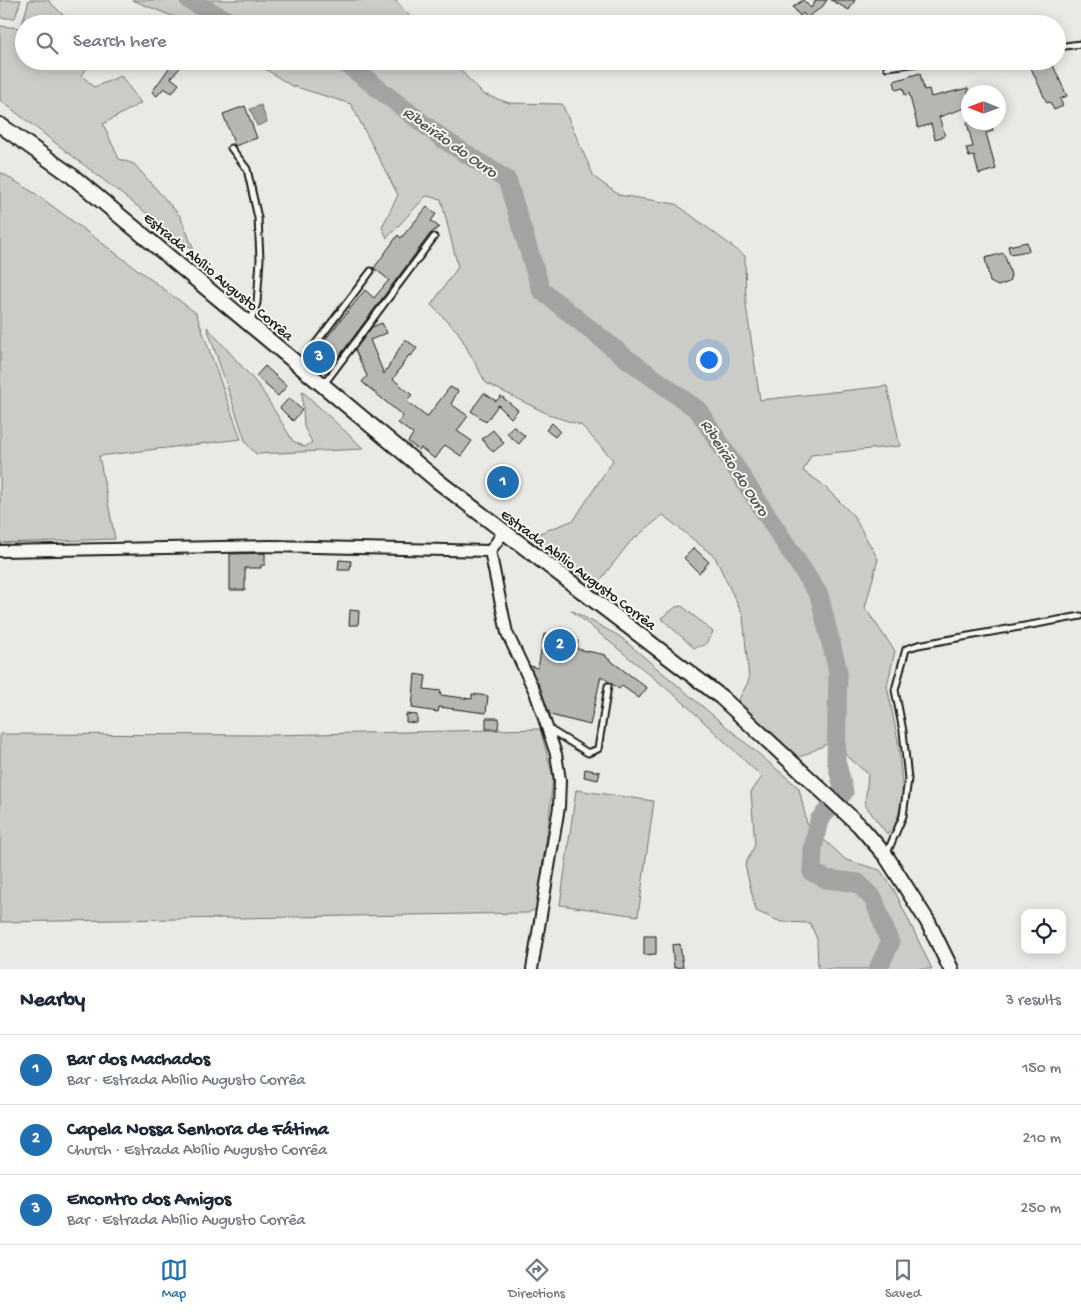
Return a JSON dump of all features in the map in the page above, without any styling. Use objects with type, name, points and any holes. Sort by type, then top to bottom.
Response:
[{"type":"main road","name":"Estrada Abílio Augusto Corrêa","points":[[0,125],[72,176],[503,533],[721,696],[814,782],[859,826],[886,856],[928,922],[951,969]]},
{"type":"street","points":[[503,533],[490,552],[507,633],[549,728],[560,780],[559,807],[532,969]]},
{"type":"street","points":[[0,551],[271,546],[490,552]]},
{"type":"lane","points":[[1066,46],[1081,44]]},
{"type":"lane","points":[[231,148],[247,170],[258,218],[260,268],[257,303],[250,323]]},
{"type":"lane","points":[[323,384],[380,312],[434,237]]},
{"type":"lane","points":[[300,365],[371,272]]},
{"type":"lane","points":[[886,856],[903,816],[908,779],[903,731],[895,690],[906,649],[918,644],[1081,616]]},
{"type":"lane","points":[[549,728],[588,753],[598,750],[608,686]]},
{"type":"shaded area","points":[[0,0],[21,0],[15,18],[0,18]]},
{"type":"shaded area","points":[[29,0],[48,0],[63,15],[25,15]]},
{"type":"shaded area","points":[[132,0],[395,0],[409,15],[170,15]]},
{"type":"shaded area","points":[[0,26],[15,27],[15,70],[86,70],[81,75],[94,87],[121,76],[141,103],[103,124],[119,159],[134,164],[180,216],[194,250],[0,100]]},
{"type":"shaded area","points":[[267,70],[460,70],[483,94],[509,103],[562,104],[594,177],[619,195],[676,204],[745,256],[746,305],[760,400],[887,386],[900,446],[811,455],[803,471],[821,483],[853,515],[878,559],[865,608],[895,651],[887,686],[898,741],[903,795],[896,825],[887,834],[865,805],[868,774],[831,742],[798,758],[738,701],[749,680],[743,616],[715,557],[663,515],[630,542],[594,588],[527,538],[574,520],[613,460],[581,425],[552,416],[486,383],[458,332],[431,305],[458,267],[441,199],[426,196],[387,238],[382,227],[398,195],[351,104],[290,85]]},
{"type":"shaded area","points":[[261,105],[267,122],[257,126],[250,109]]},
{"type":"shaded area","points":[[0,172],[36,194],[196,313],[241,439],[99,456],[115,539],[0,543]]},
{"type":"shaded area","points":[[207,327],[260,387],[293,441],[305,447],[312,442],[304,427],[302,391],[364,449],[256,454],[246,443]]},
{"type":"shaded area","points":[[682,606],[713,632],[705,645],[694,648],[661,618],[676,607]]},
{"type":"shaded area","points":[[571,610],[619,636],[799,788],[807,824],[846,860],[880,870],[894,890],[932,969],[818,969],[817,939],[810,923],[781,922],[756,911],[745,865],[755,845],[751,792],[762,777],[683,702]]},
{"type":"shaded area","points":[[540,729],[553,776],[549,820],[536,909],[528,913],[0,922],[0,734],[272,735]]},
{"type":"shaded area","points":[[576,790],[654,801],[638,916],[560,905]]},
{"type":"building","points":[[803,0],[811,8],[816,0],[827,0],[822,7],[811,15],[804,15],[803,13],[799,15],[793,7]]},
{"type":"building","points":[[831,0],[855,0],[849,10]]},
{"type":"building","points":[[168,70],[178,70],[171,78],[179,84],[172,93],[164,88],[157,96],[152,92]]},
{"type":"building","points":[[1032,70],[1055,70],[1067,96],[1060,99],[1063,106],[1054,110],[1050,102],[1047,103]]},
{"type":"building","points":[[920,73],[924,90],[929,89],[931,97],[961,90],[961,109],[939,117],[945,136],[935,139],[931,124],[918,128],[909,93],[905,95],[903,88],[896,90],[894,81]]},
{"type":"building","points":[[245,106],[257,138],[235,146],[223,114]]},
{"type":"building","points":[[969,130],[993,130],[986,133],[996,169],[979,174],[974,156],[969,157],[966,148],[973,147]]},
{"type":"building","points":[[427,207],[436,214],[431,221],[439,227],[430,234],[326,374],[319,368],[317,369],[308,361],[365,290],[374,298],[389,280],[374,268],[398,235],[401,238]]},
{"type":"building","points":[[1027,242],[1029,251],[1010,254],[1008,246]]},
{"type":"building","points":[[1004,253],[1011,275],[1009,282],[998,286],[990,282],[985,258]]},
{"type":"building","points":[[382,323],[387,333],[370,340],[384,374],[405,339],[417,348],[411,356],[409,355],[393,379],[412,395],[406,401],[427,417],[450,387],[458,391],[451,404],[468,416],[457,431],[472,441],[461,456],[445,445],[435,459],[421,448],[419,450],[408,442],[413,434],[398,423],[403,416],[362,382],[367,376],[355,350],[372,327]]},
{"type":"building","points":[[265,366],[287,386],[278,396],[256,376]]},
{"type":"building","points":[[484,393],[496,401],[501,396],[518,410],[511,418],[498,405],[486,422],[471,411]]},
{"type":"building","points":[[289,398],[302,410],[293,421],[280,408]]},
{"type":"building","points":[[552,423],[560,431],[555,437],[546,430]]},
{"type":"building","points":[[513,426],[525,436],[519,444],[507,434]]},
{"type":"building","points":[[493,430],[504,443],[493,452],[482,439]]},
{"type":"building","points":[[501,469],[516,480],[504,495],[489,485]]},
{"type":"building","points":[[694,548],[709,562],[699,573],[684,558]]},
{"type":"building","points":[[265,553],[265,565],[261,565],[261,568],[245,568],[245,590],[230,590],[230,554]]},
{"type":"building","points":[[339,560],[351,561],[350,570],[338,570]]},
{"type":"building","points":[[350,610],[359,611],[358,625],[349,625]]},
{"type":"building","points":[[544,634],[578,641],[577,649],[606,655],[606,657],[647,688],[639,698],[622,686],[619,689],[601,676],[590,725],[550,715],[530,666],[538,668]]},
{"type":"building","points":[[415,674],[426,676],[424,689],[441,691],[440,695],[472,699],[472,694],[488,696],[486,713],[439,707],[438,712],[412,708]]},
{"type":"building","points":[[406,714],[417,715],[417,723],[406,722]]},
{"type":"building","points":[[486,718],[499,718],[498,729],[486,729]]},
{"type":"building","points":[[585,769],[600,772],[598,780],[584,777]]},
{"type":"building","points":[[644,936],[656,936],[656,954],[644,955]]},
{"type":"building","points":[[680,944],[683,967],[674,968],[672,945]]},
{"type":"waterway","name":"Ribeirão do Ouro","points":[[189,0],[217,15]]},
{"type":"waterway","name":"Ribeirão do Ouro","points":[[354,70],[443,139],[507,180],[541,290],[626,358],[698,410],[819,595],[838,671],[836,760],[844,792],[819,820],[813,848],[812,872],[826,879],[858,883],[874,900],[890,943],[878,969]]},
{"type":"place","name":"Encontro dos Amigos","points":[[319,357]]},
{"type":"place","name":"Bar dos Machados","points":[[503,482]]},
{"type":"place","name":"Capela Nossa Senhora de Fátima","points":[[560,645]]}]
